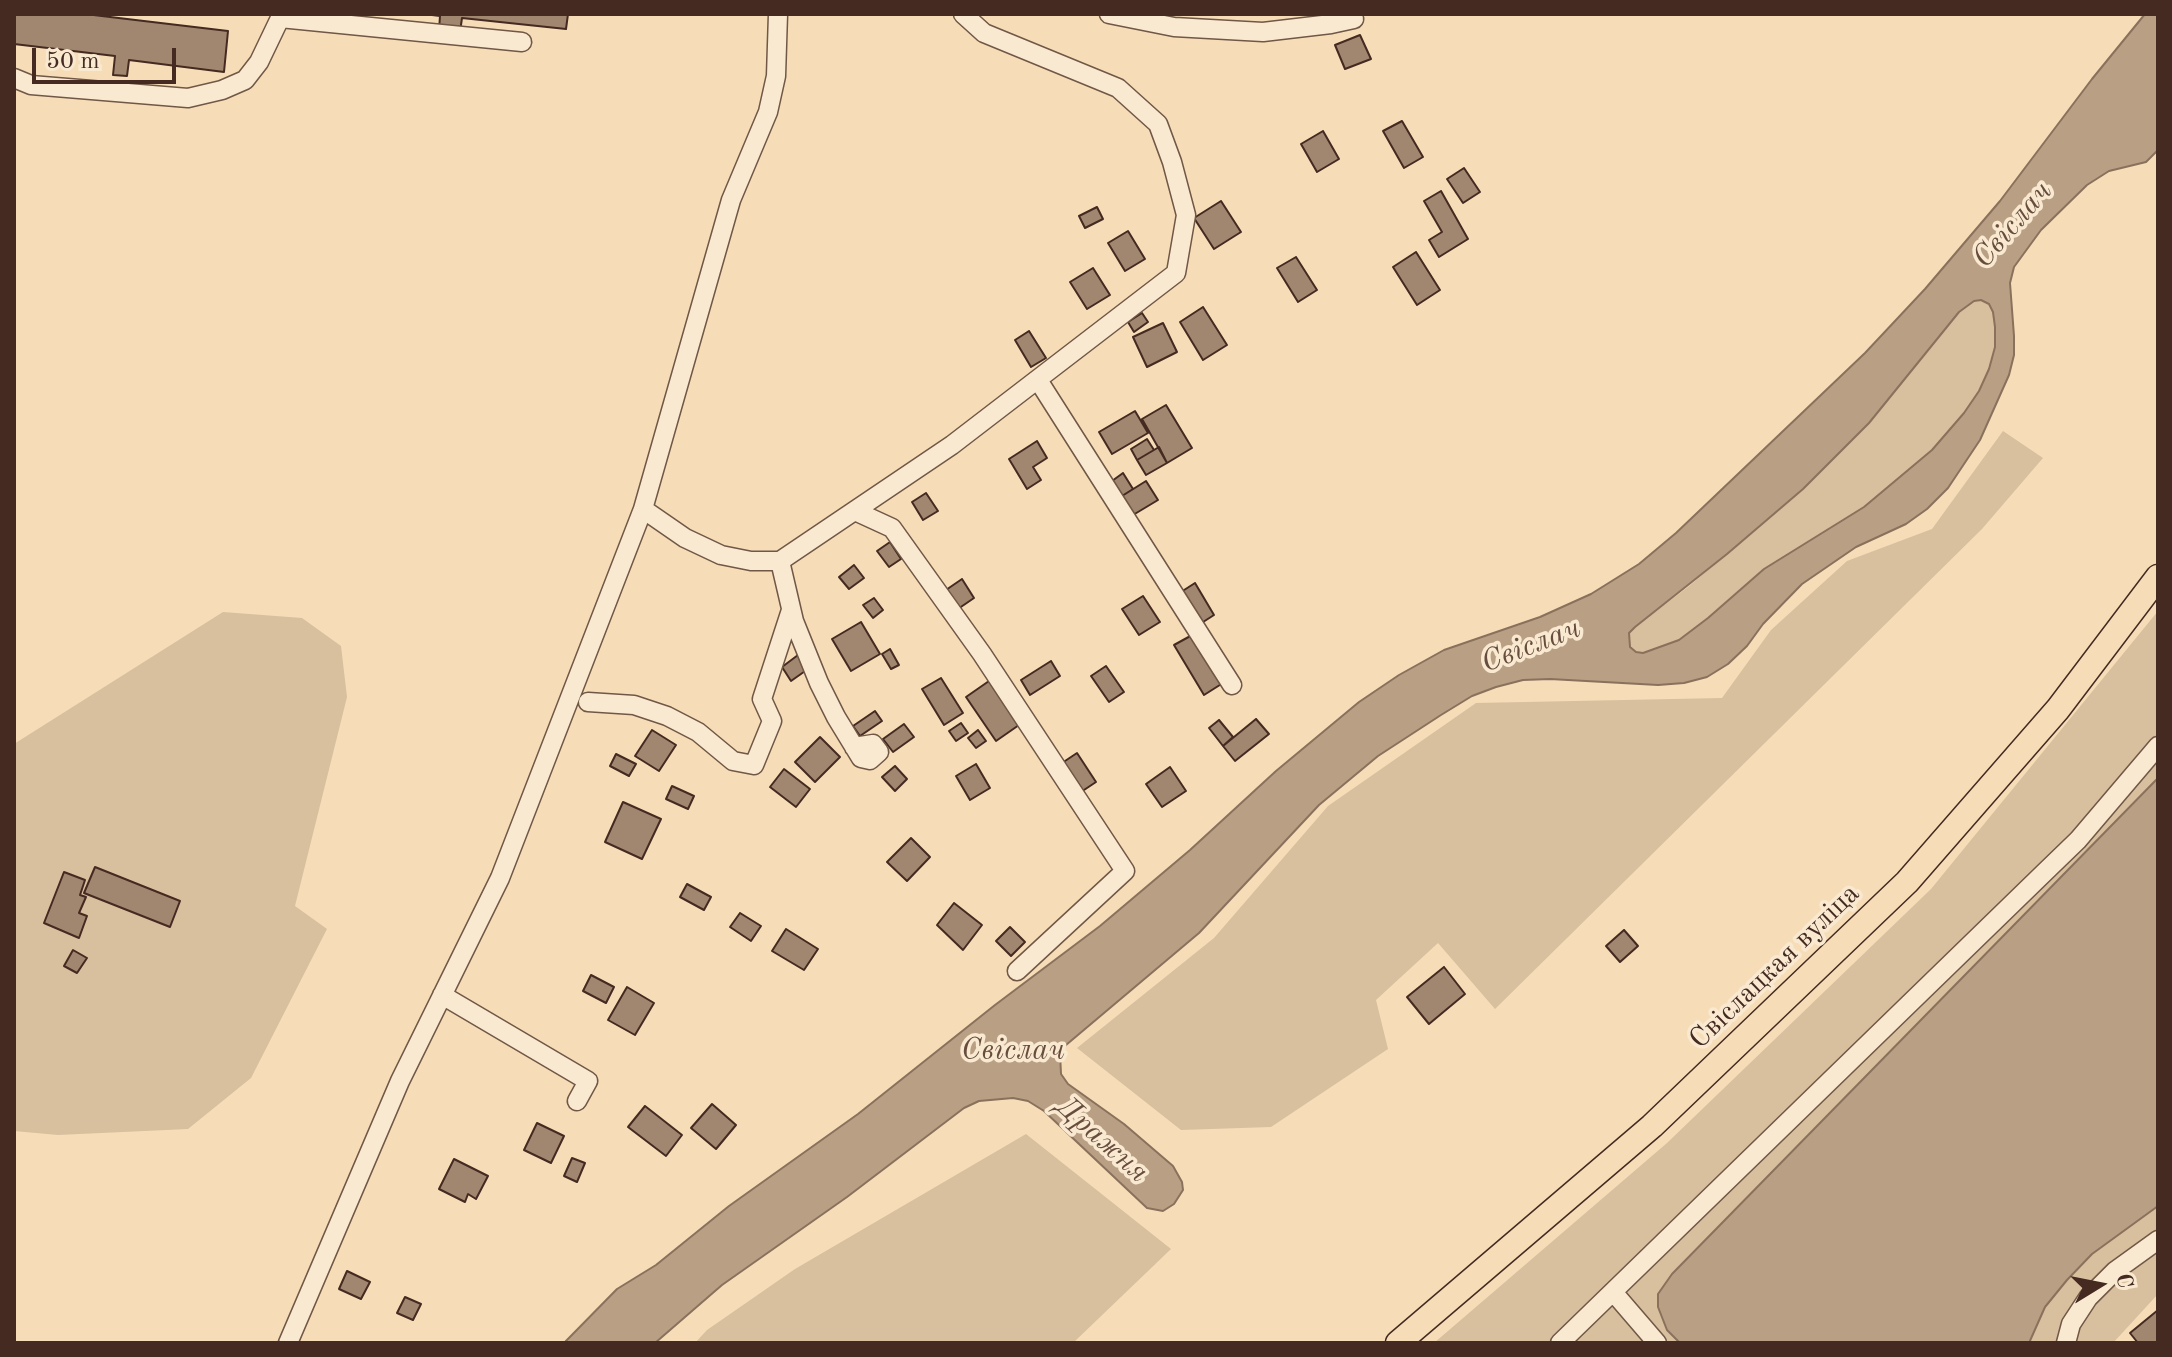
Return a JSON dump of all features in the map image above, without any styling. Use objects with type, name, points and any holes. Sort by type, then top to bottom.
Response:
[{"type":"main road","name":"Свіслацкая вуліца","points":[[1398,1343],[1652,1126],[1907,882],[2058,709],[2153,583],[2158,562]]},
{"type":"street","points":[[288,1343],[400,1081],[500,878],[643,509],[731,200],[768,112],[776,76],[778,14]]},
{"type":"street","points":[[643,509],[685,538],[721,555],[751,561],[780,561],[952,445],[1176,273],[1186,215],[1158,124],[1118,88],[984,33],[963,14]]},
{"type":"street","points":[[1109,14],[1174,27],[1263,32],[1354,19]]},
{"type":"street","points":[[14,78],[31,85],[188,98],[222,90],[245,80],[259,62],[281,16],[522,42]]},
{"type":"street","points":[[1038,380],[1232,685]]},
{"type":"street","points":[[855,511],[892,528],[982,654],[1125,871],[1017,971]]},
{"type":"street","points":[[780,561],[791,610],[819,683],[854,747]]},
{"type":"street","points":[[588,702],[634,705],[667,716],[698,732],[733,761],[754,765],[772,721],[762,699],[791,610]]},
{"type":"street","points":[[1560,1343],[2068,850],[2158,746]]},
{"type":"street","points":[[442,995],[588,1081],[577,1101]]},
{"type":"street","points":[[2066,1343],[2071,1324],[2088,1298],[2115,1271],[2158,1240]]},
{"type":"street","points":[[1614,1293],[1657,1343]]},
{"type":"shaded area","points":[[1974,301],[1989,304],[1995,327],[1995,347],[1989,369],[1964,413],[1932,450],[1864,507],[1764,569],[1679,640],[1643,653],[1630,647],[1629,633],[1635,627],[1688,587],[1803,489],[1869,423],[1959,312]]},
{"type":"shaded area","points":[[2003,431],[2043,458],[1982,529],[1495,1009],[1438,943],[1376,1000],[1388,1049],[1271,1127],[1181,1130],[1077,1048],[1214,938],[1328,806],[1476,703],[1722,698],[1771,630],[1847,561],[1932,529]]},
{"type":"shaded area","points":[[2158,611],[2158,1294],[2113,1343],[1434,1343],[1667,1143],[1931,889]]},
{"type":"shaded area","points":[[223,612],[302,618],[341,646],[347,697],[295,906],[327,929],[251,1078],[188,1129],[58,1135],[14,1131],[14,744]]},
{"type":"shaded area","points":[[1026,1134],[1171,1249],[1073,1343],[695,1343],[707,1330],[795,1269]]},
{"type":"water","name":"Свіслач","points":[[2145,14],[2158,14],[2158,150],[2146,162],[2109,171],[2087,185],[2041,230],[2014,267],[2010,283],[2014,355],[2009,375],[1980,440],[1948,488],[1927,509],[1906,524],[1856,547],[1802,584],[1763,624],[1747,646],[1728,664],[1707,677],[1658,685],[1523,680],[1472,696],[1441,715],[1378,756],[1319,805],[1199,933],[1066,1045],[1060,1053],[1061,1074],[1068,1084],[1124,1124],[1173,1166],[1183,1190],[1174,1204],[1163,1211],[1147,1208],[1044,1111],[1028,1101],[1013,1098],[979,1101],[964,1108],[847,1197],[722,1285],[655,1343],[564,1343],[617,1289],[656,1265],[729,1206],[858,1114],[1100,926],[1359,702],[1444,650],[1540,617],[1591,594],[1639,564],[1676,533],[1865,353],[1925,289],[2000,201]],"holes":[[[1974,301],[1989,304],[1995,327],[1995,347],[1989,369],[1964,413],[1932,450],[1864,507],[1764,569],[1679,640],[1643,653],[1630,647],[1629,633],[1635,627],[1803,489],[1869,423],[1959,312]]]},
{"type":"water","points":[[2158,778],[2158,1206],[2092,1254],[2067,1280],[2045,1307],[2029,1343],[1680,1343],[1667,1330],[1658,1307],[1658,1294],[1672,1274]]},
{"type":"building","points":[[14,14],[85,14],[228,31],[224,72],[129,60],[127,76],[113,75],[115,56],[14,44]]},
{"type":"building","points":[[424,14],[568,14],[566,29],[462,18],[460,32],[439,30],[440,16]]},
{"type":"building","points":[[1360,35],[1371,59],[1345,69],[1335,45]]},
{"type":"building","points":[[1402,121],[1423,157],[1404,168],[1383,131]]},
{"type":"building","points":[[1323,131],[1339,159],[1317,172],[1301,144]]},
{"type":"building","points":[[1464,168],[1480,192],[1463,203],[1447,179]]},
{"type":"building","points":[[1441,191],[1468,239],[1439,257],[1429,240],[1442,232],[1424,201]]},
{"type":"building","points":[[1221,201],[1241,232],[1214,249],[1194,218]]},
{"type":"building","points":[[1097,207],[1103,219],[1085,228],[1079,216]]},
{"type":"building","points":[[1128,231],[1145,259],[1125,271],[1108,243]]},
{"type":"building","points":[[1416,252],[1440,290],[1417,305],[1393,267]]},
{"type":"building","points":[[1296,257],[1317,290],[1298,302],[1277,268]]},
{"type":"building","points":[[1093,268],[1110,295],[1087,309],[1070,282]]},
{"type":"building","points":[[1203,307],[1227,345],[1203,360],[1180,322]]},
{"type":"building","points":[[1142,313],[1148,322],[1134,332],[1128,322]]},
{"type":"building","points":[[1163,323],[1177,352],[1147,367],[1133,337]]},
{"type":"building","points":[[1029,331],[1046,358],[1031,367],[1015,340]]},
{"type":"building","points":[[1166,405],[1192,448],[1167,463],[1142,419]]},
{"type":"building","points":[[1135,411],[1148,433],[1112,454],[1099,432]]},
{"type":"building","points":[[1147,439],[1154,450],[1137,460],[1131,449]]},
{"type":"building","points":[[1037,441],[1047,458],[1033,467],[1041,480],[1027,489],[1009,459]]},
{"type":"building","points":[[1159,447],[1167,463],[1146,475],[1137,460]]},
{"type":"building","points":[[1123,473],[1133,489],[1122,496],[1112,481]]},
{"type":"building","points":[[1146,481],[1158,500],[1133,515],[1122,496]]},
{"type":"building","points":[[926,493],[938,511],[923,520],[912,502]]},
{"type":"building","points":[[890,542],[901,559],[889,567],[877,551]]},
{"type":"building","points":[[854,565],[864,578],[849,589],[839,577]]},
{"type":"building","points":[[962,579],[974,598],[955,611],[943,592]]},
{"type":"building","points":[[1195,583],[1214,615],[1200,624],[1181,592]]},
{"type":"building","points":[[1143,596],[1160,622],[1139,635],[1122,609]]},
{"type":"building","points":[[874,598],[883,610],[873,618],[863,605]]},
{"type":"building","points":[[861,622],[880,654],[851,671],[832,639]]},
{"type":"building","points":[[1194,634],[1223,683],[1204,695],[1174,645]]},
{"type":"building","points":[[890,649],[899,665],[891,669],[882,654]]},
{"type":"building","points":[[798,655],[808,669],[791,681],[782,667]]},
{"type":"building","points":[[1051,661],[1060,676],[1030,695],[1021,680]]},
{"type":"building","points":[[1106,666],[1124,692],[1109,702],[1091,676]]},
{"type":"building","points":[[941,678],[963,713],[944,725],[922,689]]},
{"type":"building","points":[[989,681],[1019,725],[996,741],[966,697]]},
{"type":"building","points":[[875,711],[882,721],[860,736],[853,726]]},
{"type":"building","points":[[1256,719],[1269,734],[1235,761],[1223,746]]},
{"type":"building","points":[[1219,720],[1233,737],[1223,746],[1209,728]]},
{"type":"building","points":[[961,723],[968,733],[956,741],[949,731]]},
{"type":"building","points":[[904,724],[914,737],[893,752],[883,739]]},
{"type":"building","points":[[652,730],[676,745],[659,771],[635,756]]},
{"type":"building","points":[[978,730],[986,741],[976,748],[968,738]]},
{"type":"building","points":[[820,737],[840,757],[815,782],[795,762]]},
{"type":"building","points":[[1077,753],[1096,782],[1078,794],[1059,765]]},
{"type":"building","points":[[616,754],[636,764],[629,776],[610,766]]},
{"type":"building","points":[[976,764],[990,788],[970,800],[956,776]]},
{"type":"building","points":[[895,766],[907,779],[895,791],[882,777]]},
{"type":"building","points":[[1170,767],[1186,791],[1162,807],[1146,784]]},
{"type":"building","points":[[784,769],[810,789],[796,807],[770,787]]},
{"type":"building","points":[[672,786],[694,796],[688,809],[666,799]]},
{"type":"building","points":[[623,802],[661,819],[642,859],[605,842]]},
{"type":"building","points":[[911,838],[930,857],[907,881],[887,862]]},
{"type":"building","points":[[95,867],[180,901],[170,927],[84,893]]},
{"type":"building","points":[[64,872],[85,880],[80,895],[86,897],[79,913],[87,916],[79,938],[44,923]]},
{"type":"building","points":[[687,884],[711,897],[704,910],[680,897]]},
{"type":"building","points":[[954,903],[982,925],[963,950],[937,925]]},
{"type":"building","points":[[740,913],[761,926],[751,941],[730,927]]},
{"type":"building","points":[[1010,927],[1025,942],[1011,956],[996,941]]},
{"type":"building","points":[[786,929],[818,949],[804,970],[772,951]]},
{"type":"building","points":[[1624,930],[1638,946],[1620,962],[1606,946]]},
{"type":"building","points":[[73,950],[87,958],[77,973],[64,966]]},
{"type":"building","points":[[1444,967],[1465,994],[1429,1024],[1407,997]]},
{"type":"building","points":[[591,975],[614,987],[606,1003],[583,991]]},
{"type":"building","points":[[627,987],[654,1003],[635,1035],[608,1020]]},
{"type":"building","points":[[712,1104],[736,1125],[716,1149],[691,1128]]},
{"type":"building","points":[[645,1106],[682,1135],[666,1156],[628,1127]]},
{"type":"building","points":[[537,1123],[564,1136],[551,1163],[524,1150]]},
{"type":"building","points":[[572,1158],[585,1163],[577,1182],[564,1176]]},
{"type":"building","points":[[454,1159],[488,1176],[476,1199],[468,1194],[465,1202],[439,1189]]},
{"type":"building","points":[[347,1271],[370,1282],[361,1299],[339,1289]]},
{"type":"building","points":[[405,1297],[421,1304],[413,1320],[397,1313]]},
{"type":"building","points":[[2158,1310],[2158,1343],[2138,1343],[2130,1333]]},
{"type":"water label","name":"Дражня","points":[[1102,1140]]}]
